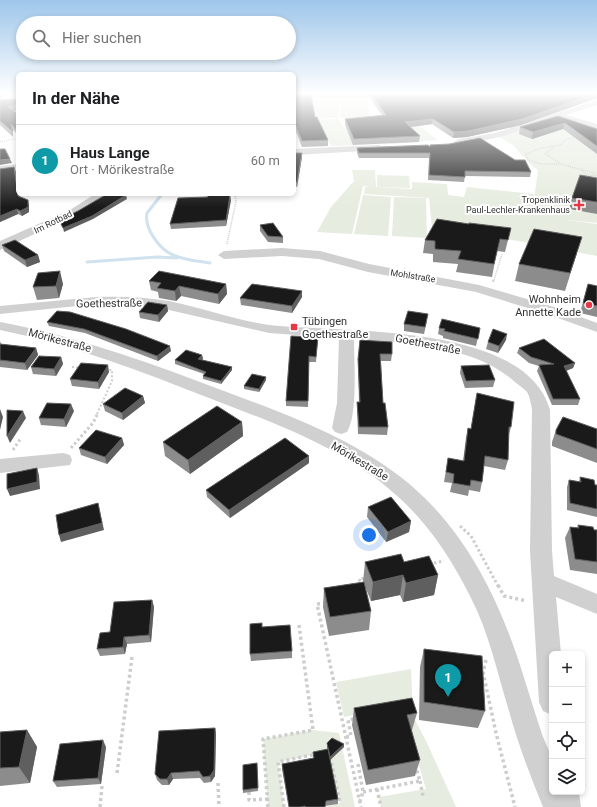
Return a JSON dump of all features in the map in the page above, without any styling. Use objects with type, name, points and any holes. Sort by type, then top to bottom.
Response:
[{"type":"street","points":[[448,144],[489,137],[507,132]]},
{"type":"street","points":[[296,152],[390,148]]},
{"type":"street","points":[[0,169],[16,167]]},
{"type":"street","name":"Im Rotbad","points":[[0,246],[74,212],[100,196]]},
{"type":"street","name":"Mohlstraße","points":[[224,254],[282,252],[308,253],[368,268],[439,280],[490,292],[549,310],[597,328]]},
{"type":"street","name":"Goethestraße","points":[[0,314],[100,301],[136,301],[166,304],[268,329],[422,341],[475,354],[509,367],[522,377],[533,389],[542,410],[540,482],[543,581],[551,687]]},
{"type":"street","name":"Mörikestraße","points":[[0,314],[37,332],[95,349],[258,410],[313,434],[355,456],[398,485],[424,510],[442,531],[474,582],[501,642],[535,751],[557,807]]},
{"type":"street","points":[[341,428],[345,403],[347,334]]},
{"type":"street","points":[[0,466],[63,460]]},
{"type":"street","points":[[543,581],[597,604]]},
{"type":"street","points":[[566,795],[568,807]]},
{"type":"path","points":[[582,136],[573,137],[560,144],[526,154],[528,160],[541,164],[561,164],[581,169],[597,176]]},
{"type":"path","points":[[573,137],[577,140]]},
{"type":"path","points":[[0,142],[16,138]]},
{"type":"path","points":[[545,146],[550,146]]},
{"type":"path","points":[[550,146],[553,148],[545,154],[561,164]]},
{"type":"path","points":[[581,169],[586,175],[597,176]]},
{"type":"path","points":[[224,254],[230,236],[236,196]]},
{"type":"path","points":[[490,292],[502,254]]},
{"type":"path","points":[[72,367],[88,368]]},
{"type":"path","points":[[63,460],[84,431],[93,423],[112,381],[112,370],[104,370]]},
{"type":"path","points":[[427,564],[449,559]]},
{"type":"path","points":[[364,592],[359,579],[371,576]]},
{"type":"path","points":[[332,602],[317,604],[323,641],[361,807]]},
{"type":"path","points":[[268,807],[263,739],[313,730],[299,625]]},
{"type":"path","points":[[117,773],[132,657]]},
{"type":"path","points":[[486,660],[483,672],[496,733],[515,807]]},
{"type":"path","points":[[346,737],[351,736],[348,720],[363,717]]},
{"type":"path","points":[[349,723],[358,723]]},
{"type":"path","points":[[284,807],[278,762],[324,756],[330,757],[340,803]]},
{"type":"path","points":[[414,760],[423,796]]},
{"type":"path","points":[[358,764],[363,792],[360,801]]},
{"type":"path","points":[[363,792],[420,781]]},
{"type":"path","points":[[218,783],[219,807]]},
{"type":"path","points":[[100,807],[102,786]]},
{"type":"path","points":[[377,789],[381,807]]},
{"type":"path","points":[[249,792],[250,800],[268,799]]},
{"type":"shaded area","points":[[323,132],[347,132],[357,145],[331,146]]},
{"type":"shaded area","points":[[382,132],[427,132],[438,140],[391,144]]},
{"type":"shaded area","points":[[507,132],[597,132],[597,189],[577,186],[568,209],[597,214],[597,223],[560,219],[597,224],[597,256],[518,241],[432,228],[429,198],[364,194],[365,187],[370,187],[363,186],[352,234],[317,232],[331,207],[354,181],[352,170],[375,170],[376,187],[412,189],[412,182],[447,184],[448,195],[464,197],[467,187],[534,194],[532,215],[538,170],[530,164],[513,145],[496,135]]},
{"type":"shaded area","points":[[377,175],[409,176],[410,188],[377,187]]},
{"type":"shaded area","points":[[363,195],[391,197],[388,236],[354,234]]},
{"type":"shaded area","points":[[394,197],[426,198],[427,238],[392,236]]},
{"type":"shaded area","points":[[411,669],[413,716],[456,807],[381,807],[379,797],[426,789],[411,739],[384,709],[344,717],[336,682]]},
{"type":"shaded area","points":[[313,730],[339,733],[355,807],[325,807],[340,803],[330,757],[317,754],[278,762],[284,807],[268,807],[263,739]]},
{"type":"building","points":[[298,132],[324,132],[328,140],[302,141]]},
{"type":"building","points":[[351,132],[415,132],[420,136],[354,139]]},
{"type":"building","points":[[577,132],[597,132],[597,146]]},
{"type":"building","points":[[480,138],[515,160],[525,160],[531,172],[465,171],[465,177],[429,175],[430,153],[359,153],[357,148],[428,145],[430,147],[430,145],[449,144]]},
{"type":"building","points":[[0,149],[5,149],[10,159],[0,160]]},
{"type":"building","points":[[296,153],[302,153],[297,182]]},
{"type":"building","points":[[14,167],[16,196],[28,200],[28,207],[20,211],[17,209],[0,216],[0,169]]},
{"type":"building","points":[[580,175],[597,178],[597,202],[572,198]]},
{"type":"building","points":[[104,196],[124,196],[92,216],[63,228],[59,220]]},
{"type":"building","points":[[230,196],[226,220],[170,224],[178,198]]},
{"type":"building","points":[[437,219],[511,228],[508,240],[500,239],[494,264],[458,259],[461,251],[435,249],[435,241],[425,240]]},
{"type":"building","points":[[273,223],[283,237],[268,236],[260,225]]},
{"type":"building","points":[[534,229],[582,237],[570,273],[519,264]]},
{"type":"building","points":[[15,240],[38,255],[25,260],[2,245]]},
{"type":"building","points":[[60,271],[56,286],[33,287],[38,273]]},
{"type":"building","points":[[159,271],[226,284],[218,294],[179,286],[175,291],[157,288],[161,283],[149,281]]},
{"type":"building","points":[[252,284],[302,291],[292,306],[240,298]]},
{"type":"building","points":[[588,284],[597,286],[597,306],[583,303]]},
{"type":"building","points":[[148,302],[167,305],[158,315],[139,312]]},
{"type":"building","points":[[57,311],[70,312],[126,329],[170,346],[157,356],[84,329],[47,322]]},
{"type":"building","points":[[408,311],[428,314],[425,327],[404,324]]},
{"type":"building","points":[[442,319],[480,328],[478,339],[444,331],[445,329],[439,328]]},
{"type":"building","points":[[493,329],[507,334],[499,346],[488,342]]},
{"type":"building","points":[[291,336],[318,337],[316,357],[309,356],[308,401],[286,401]]},
{"type":"building","points":[[544,339],[575,363],[564,366],[580,399],[553,399],[539,365],[554,364],[531,357],[519,348]]},
{"type":"building","points":[[360,340],[392,342],[392,354],[380,354],[383,403],[385,403],[388,427],[359,427],[357,402],[360,402],[358,359]]},
{"type":"building","points":[[0,344],[36,348],[25,363],[0,360]]},
{"type":"building","points":[[186,350],[202,355],[198,359],[232,367],[221,381],[203,376],[206,372],[175,360]]},
{"type":"building","points":[[39,356],[61,357],[54,369],[31,367]]},
{"type":"building","points":[[81,363],[108,365],[98,382],[70,379]]},
{"type":"building","points":[[489,365],[495,380],[466,381],[461,366]]},
{"type":"building","points":[[252,374],[266,377],[259,389],[244,386]]},
{"type":"building","points":[[125,388],[143,396],[122,413],[103,404]]},
{"type":"building","points":[[477,393],[514,402],[511,427],[509,427],[508,460],[485,456],[482,482],[471,480],[470,486],[453,483],[454,474],[446,472],[448,458],[464,461],[468,428],[471,429]]},
{"type":"building","points":[[47,403],[71,404],[64,419],[39,418]]},
{"type":"building","points":[[217,406],[242,422],[188,460],[163,442]]},
{"type":"building","points":[[7,410],[23,411],[7,436]]},
{"type":"building","points":[[563,417],[597,429],[597,449],[556,434],[556,430]]},
{"type":"building","points":[[96,430],[122,438],[105,457],[79,448]]},
{"type":"building","points":[[285,438],[309,456],[229,510],[206,490]]},
{"type":"building","points":[[37,468],[37,482],[7,489],[7,474]]},
{"type":"building","points":[[580,477],[594,480],[595,485],[597,485],[597,509],[570,503],[569,480],[581,482]]},
{"type":"building","points":[[391,497],[411,521],[388,532],[368,507]]},
{"type":"building","points":[[98,503],[102,523],[59,535],[56,515]]},
{"type":"building","points":[[578,525],[593,527],[594,530],[597,530],[597,562],[575,559],[570,527],[579,528]]},
{"type":"building","points":[[401,554],[404,562],[429,556],[438,575],[406,583],[403,575],[373,582],[365,562]]},
{"type":"building","points":[[364,582],[371,611],[330,617],[324,588]]},
{"type":"building","points":[[152,600],[149,635],[124,637],[123,647],[97,649],[100,633],[110,632],[114,602]]},
{"type":"building","points":[[262,623],[262,627],[290,625],[292,651],[250,654],[250,624]]},
{"type":"building","points":[[424,649],[482,656],[485,711],[424,702]]},
{"type":"building","points":[[412,698],[417,713],[407,715],[420,760],[368,770],[354,708]]},
{"type":"building","points":[[215,728],[214,770],[210,776],[203,777],[199,771],[171,773],[167,779],[160,779],[155,774],[159,731]]},
{"type":"building","points":[[27,730],[19,767],[0,768],[0,732]]},
{"type":"building","points":[[332,738],[344,744],[330,757],[327,743]]},
{"type":"building","points":[[103,740],[98,778],[53,781],[60,744]]},
{"type":"building","points":[[328,749],[338,799],[326,801],[325,807],[289,807],[282,764],[314,758],[313,752]]},
{"type":"building","points":[[257,763],[258,788],[243,790],[243,765]]},
{"type":"waterway","points":[[160,196],[147,213],[150,231],[158,243],[168,252],[178,257],[210,263]]},
{"type":"waterway","points":[[87,262],[157,257],[177,258]]},
{"type":"place","name":"Tropenklinik Paul-Lechler-Krankenhaus","points":[[579,205]]},
{"type":"place","name":"Wohnheim Annette Kade","points":[[589,305]]},
{"type":"place","name":"Tübingen Goethestraße","points":[[294,327]]},
{"type":"place","name":"Haus Lange","points":[[448,697]]}]
